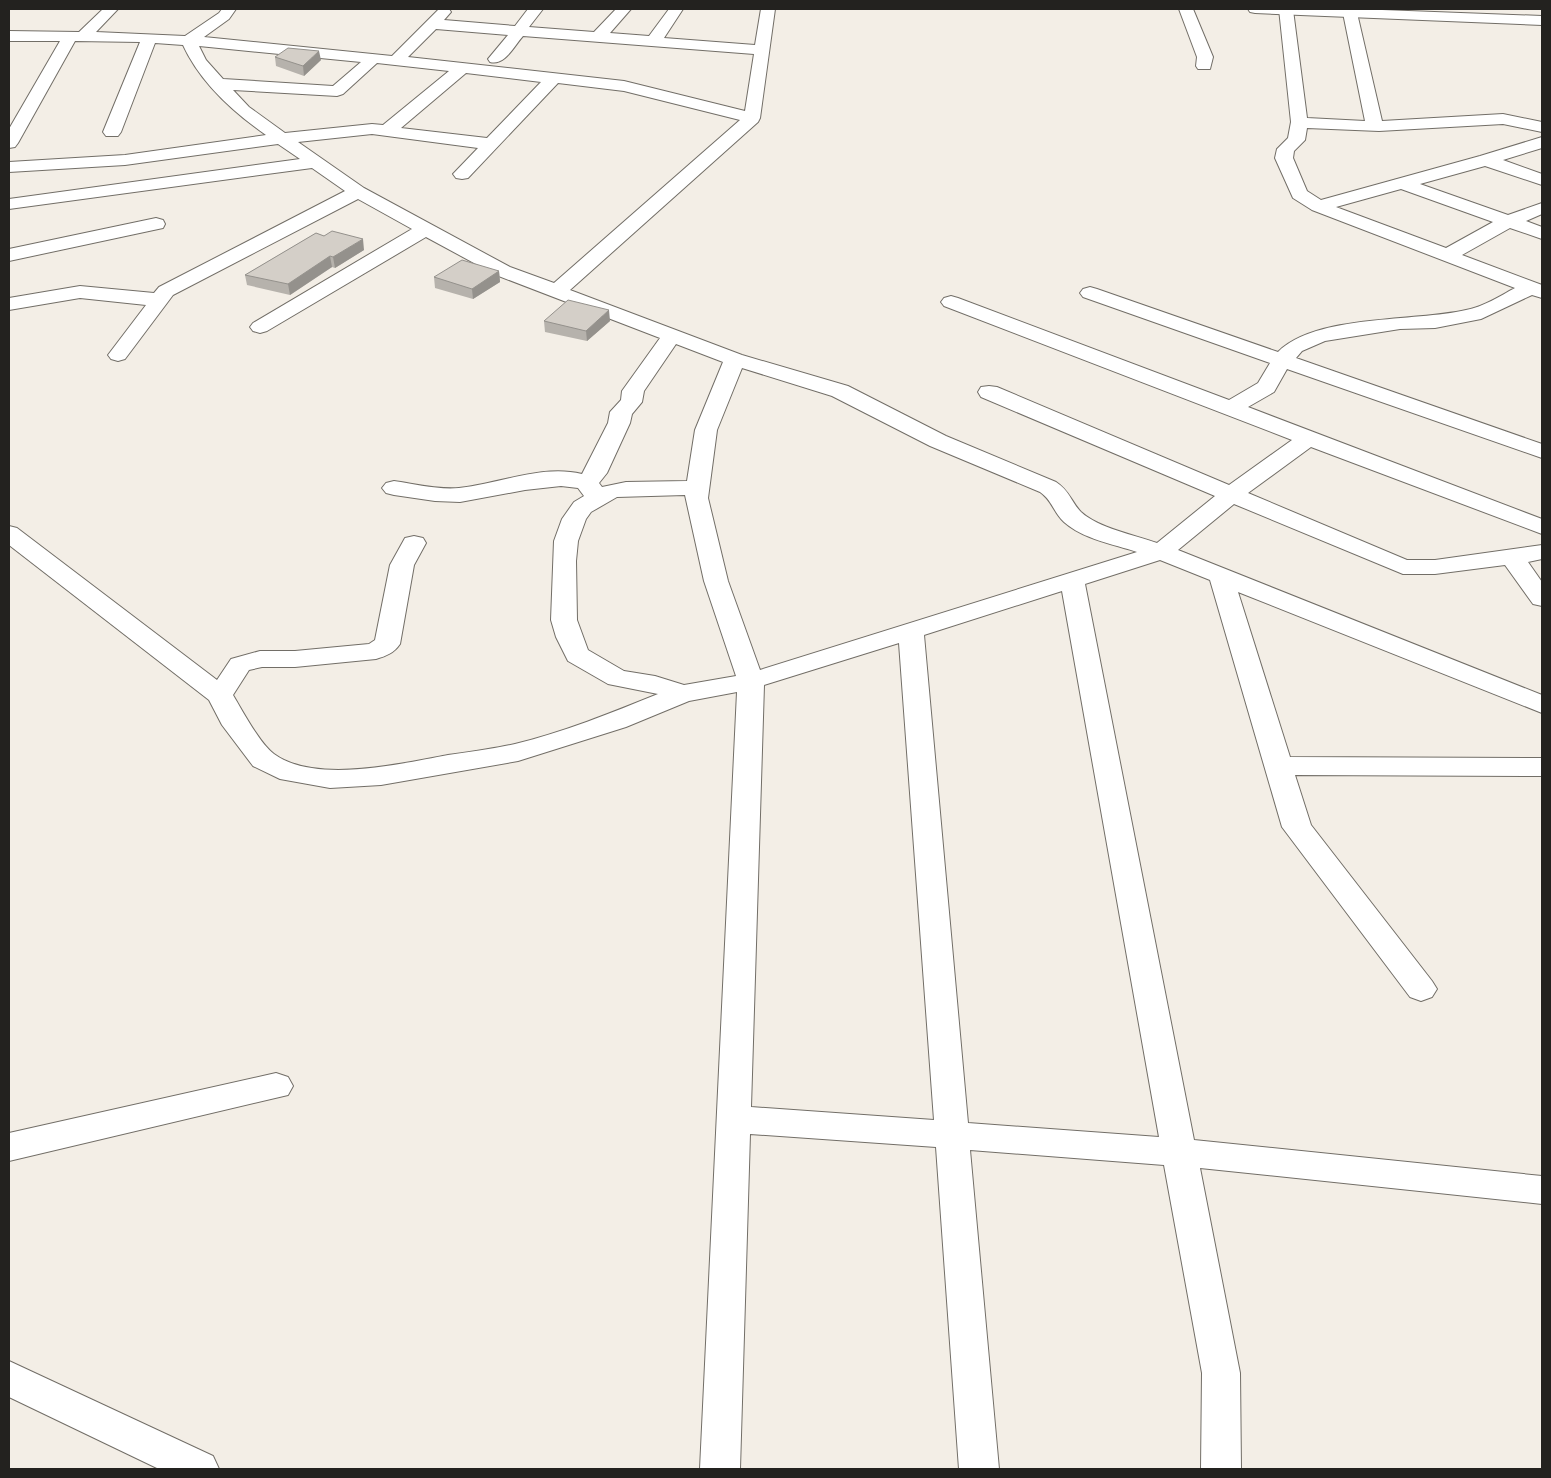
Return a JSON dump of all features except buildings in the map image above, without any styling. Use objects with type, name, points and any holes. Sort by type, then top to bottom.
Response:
[{"type":"street","points":[[9,142],[16,117],[77,36],[112,9]]},
{"type":"street","points":[[189,40],[224,16],[229,9]]},
{"type":"street","points":[[394,62],[447,9]]},
{"type":"street","points":[[496,60],[536,9]]},
{"type":"street","points":[[598,36],[624,9]]},
{"type":"street","points":[[654,41],[676,9]]},
{"type":"street","points":[[556,292],[752,118],[768,9]]},
{"type":"street","points":[[1186,9],[1205,57],[1204,66]]},
{"type":"street","points":[[1254,9],[1542,21],[1542,26]]},
{"type":"street","points":[[1286,10],[1299,122],[1296,140],[1286,149],[1284,158],[1299,194],[1318,206],[1537,290]]},
{"type":"street","points":[[1350,13],[1374,125]]},
{"type":"street","points":[[432,24],[762,50]]},
{"type":"street","points":[[9,36],[77,36],[189,40],[624,86],[752,118]]},
{"type":"street","points":[[112,132],[149,38]]},
{"type":"street","points":[[189,40],[198,62],[244,111],[358,192],[503,271],[735,359],[840,391],[938,441],[1048,486],[1057,494],[1070,515],[1081,524],[1162,552],[1542,704]]},
{"type":"street","points":[[220,84],[337,91],[373,59]]},
{"type":"street","points":[[386,131],[462,69]]},
{"type":"street","points":[[462,174],[553,79]]},
{"type":"street","points":[[1299,122],[1374,125],[1503,119],[1542,127]]},
{"type":"street","points":[[9,167],[124,160],[282,138],[372,129],[490,144]]},
{"type":"street","points":[[1318,206],[1486,160],[1542,142]]},
{"type":"street","points":[[1486,160],[1542,180]]},
{"type":"street","points":[[9,204],[316,162]]},
{"type":"street","points":[[1401,183],[1542,233]]},
{"type":"street","points":[[118,355],[166,291],[358,192]]},
{"type":"street","points":[[1448,255],[1509,221],[1542,208]]},
{"type":"street","points":[[9,255],[156,224]]},
{"type":"street","points":[[260,327],[427,228]]},
{"type":"street","points":[[1232,408],[1266,386],[1282,360],[1295,347],[1320,336],[1400,323],[1435,322],[1474,316],[1537,290]]},
{"type":"street","points":[[9,304],[80,292],[160,300]]},
{"type":"street","points":[[1090,293],[1542,451]]},
{"type":"street","points":[[951,302],[1542,527]]},
{"type":"street","points":[[672,335],[633,391],[631,402],[621,412],[619,423],[596,473],[592,491],[574,519],[566,541],[564,620],[577,655],[617,678],[655,684],[682,694]]},
{"type":"street","points":[[720,1469],[751,681],[716,580],[696,498],[706,430],[735,359]]},
{"type":"street","points":[[989,392],[1403,567],[1435,567],[1542,552]]},
{"type":"street","points":[[9,533],[171,660],[220,695],[236,725],[263,760],[290,773],[330,779],[381,776],[518,752],[616,721],[682,694],[751,681],[1162,552],[1230,495],[1309,438]]},
{"type":"street","points":[[394,488],[460,495],[573,478],[592,491],[697,487]]},
{"type":"street","points":[[220,695],[240,665],[260,659],[295,659],[376,651],[387,644],[402,566],[414,544]]},
{"type":"street","points":[[1512,557],[1542,599]]},
{"type":"street","points":[[1221,576],[1297,826],[1421,990]]},
{"type":"street","points":[[1072,580],[1221,1373],[1222,1469]]},
{"type":"street","points":[[911,631],[979,1469]]},
{"type":"street","points":[[1279,766],[1542,767]]},
{"type":"street","points":[[9,1147],[276,1086]]},
{"type":"street","points":[[734,1119],[1180,1152],[1542,1190]]},
{"type":"street","points":[[9,1378],[199,1469]]}]
